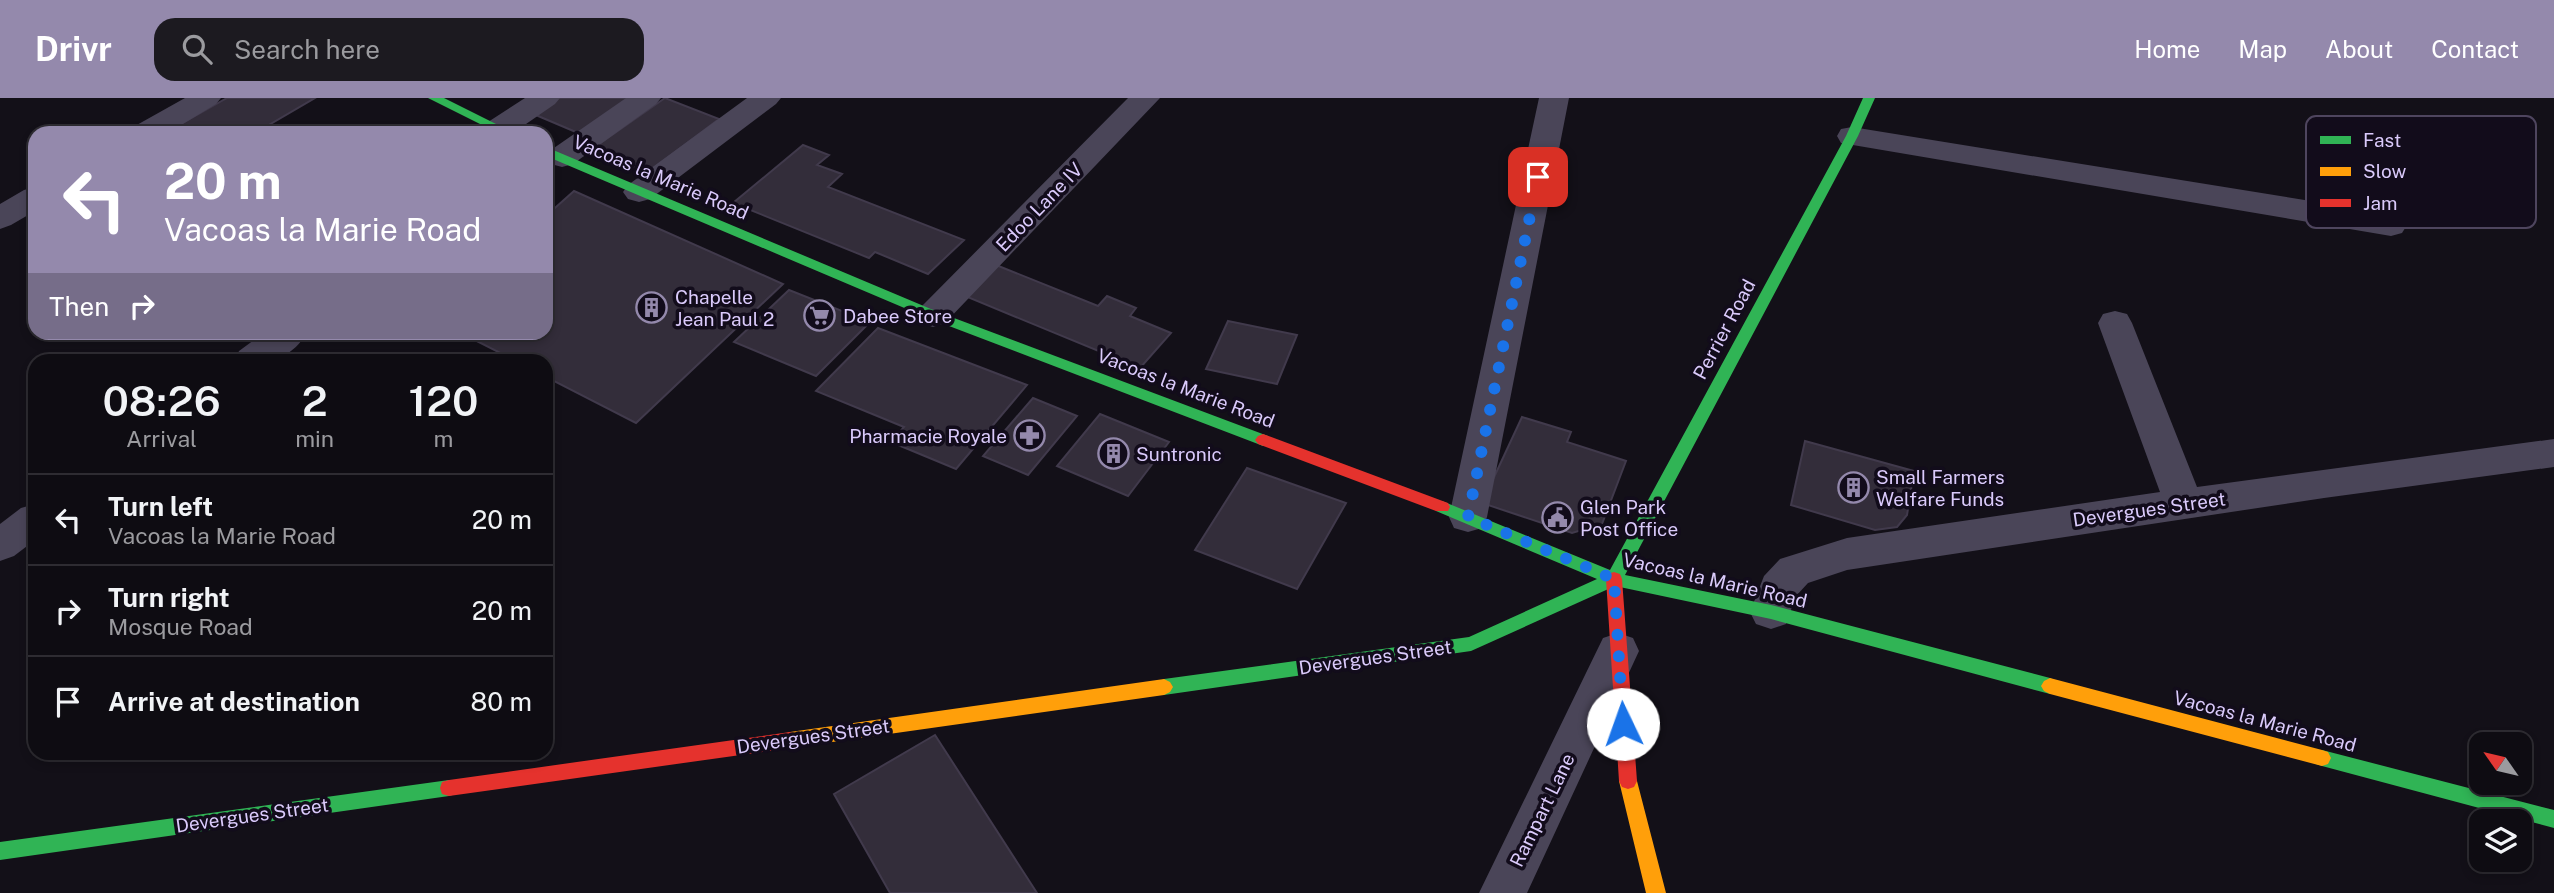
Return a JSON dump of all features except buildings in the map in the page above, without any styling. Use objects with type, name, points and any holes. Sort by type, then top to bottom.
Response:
[{"type":"main road","points":[[434,98],[493,126]]},
{"type":"main road","name":"Perrier Road","points":[[1614,579],[1852,136],[1869,98]]},
{"type":"main road","name":"Vacoas la Marie Road","points":[[554,154],[933,316],[1468,517],[1614,579],[1771,612],[2554,819]]},
{"type":"main road","points":[[1614,579],[1626,773],[1656,893]]},
{"type":"main road","name":"Devergues Street","points":[[0,851],[1471,644],[1614,579]]},
{"type":"street","points":[[158,126],[206,98]]},
{"type":"street","points":[[509,126],[545,98]]},
{"type":"street","points":[[554,154],[646,98]]},
{"type":"street","points":[[639,192],[766,98]]},
{"type":"street","name":"Edoo Lane IV","points":[[933,316],[1145,98]]},
{"type":"street","points":[[1468,517],[1554,98]]},
{"type":"street","points":[[1852,136],[2306,211]]},
{"type":"street","points":[[0,218],[28,201]]},
{"type":"street","points":[[2115,323],[2184,504]]},
{"type":"street","points":[[260,354],[279,340]]},
{"type":"street","name":"Devergues Street","points":[[1771,612],[1777,588],[1794,571],[1847,554],[2554,453]]},
{"type":"street","points":[[0,544],[28,524]]},
{"type":"street","name":"Rampart Lane","points":[[1503,893],[1618,651]]},
{"type":"traffic: fast","points":[[434,98],[493,126]]},
{"type":"traffic: fast","points":[[1614,579],[1852,136],[1869,98]]},
{"type":"traffic: fast","points":[[553,154],[933,315],[1263,440]]},
{"type":"traffic: fast","points":[[1442,507],[1614,579],[1771,612],[2050,686]]},
{"type":"traffic: fast","points":[[1164,687],[1471,644],[1614,579]]},
{"type":"traffic: fast","points":[[2322,758],[2554,819]]},
{"type":"traffic: fast","points":[[0,851],[449,788]]},
{"type":"traffic: slow","points":[[2050,686],[2322,758]]},
{"type":"traffic: slow","points":[[790,740],[1164,687]]},
{"type":"traffic: slow","points":[[1628,781],[1656,893]]},
{"type":"traffic: jam","points":[[1263,440],[1442,507]]},
{"type":"traffic: jam","points":[[1614,579],[1628,781]]},
{"type":"traffic: jam","points":[[449,788],[790,740]]},
{"type":"place","name":"Chapelle Jean Paul 2","points":[[652,308]]},
{"type":"place","name":"Dabee Store","points":[[820,316]]},
{"type":"place","name":"Pharmacie Royale","points":[[1030,436]]},
{"type":"place","name":"Suntronic","points":[[1113,454]]},
{"type":"place","name":"Small Farmers Welfare Funds","points":[[1853,488]]},
{"type":"place","name":"Glen Park Post Office","points":[[1557,518]]},
{"type":"route","points":[[1538,177],[1468,517],[1614,579],[1623,724]]}]
